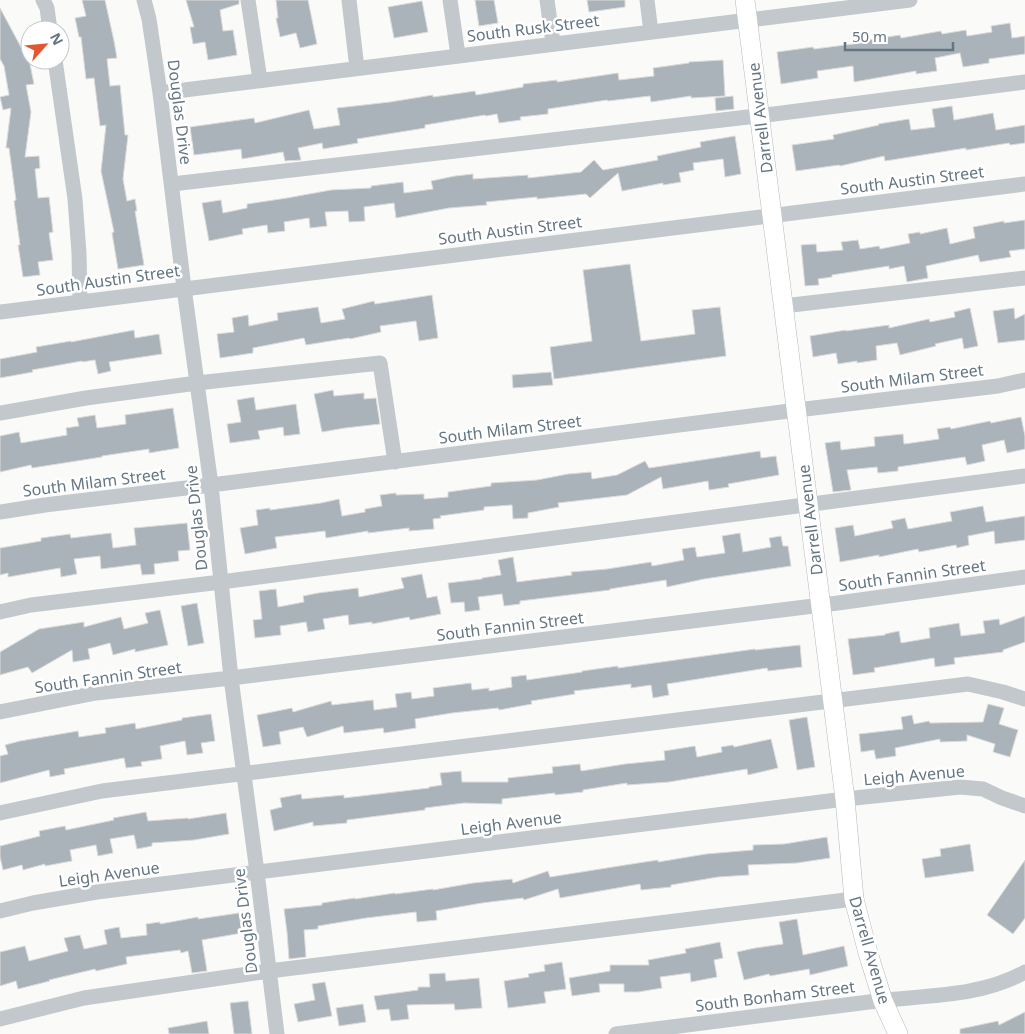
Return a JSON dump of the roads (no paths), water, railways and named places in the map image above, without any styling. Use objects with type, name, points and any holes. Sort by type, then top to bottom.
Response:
[{"type":"main road","name":"Darrell Avenue","points":[[745,0],[845,799],[854,899],[883,1001],[898,1034]]},
{"type":"street","points":[[43,0],[47,8],[49,20]]},
{"type":"street","name":"Douglas Drive","points":[[144,0],[149,19],[160,93],[211,485],[231,678],[276,1034]]},
{"type":"street","points":[[248,0],[260,80]]},
{"type":"street","points":[[349,0],[356,68]]},
{"type":"street","points":[[450,0],[458,55]]},
{"type":"street","points":[[547,0],[553,43]]},
{"type":"street","points":[[647,0],[651,32]]},
{"type":"street","name":"South Rusk Street","points":[[160,93],[910,0]]},
{"type":"street","points":[[56,70],[75,199],[80,302]]},
{"type":"street","points":[[172,184],[760,116],[1025,82]]},
{"type":"street","name":"South Austin Street","points":[[0,312],[1025,184]]},
{"type":"street","points":[[784,306],[1025,278]]},
{"type":"street","points":[[0,413],[86,398],[380,363],[395,462]]},
{"type":"street","name":"South Milam Street","points":[[0,512],[998,386],[1025,380]]},
{"type":"street","points":[[0,612],[31,606],[1025,476]]},
{"type":"street","name":"South Fannin Street","points":[[0,712],[96,693],[820,605],[1025,577]]},
{"type":"street","points":[[0,812],[102,791],[968,684],[1025,699]]},
{"type":"street","name":"Leigh Avenue","points":[[0,911],[33,902],[97,892],[845,799],[960,787],[983,789],[1025,806]]},
{"type":"street","points":[[0,1019],[84,998],[269,971],[854,899]]},
{"type":"street","name":"South Bonham Street","points":[[616,1034],[952,994],[989,987],[1017,977],[1025,972]]}]
